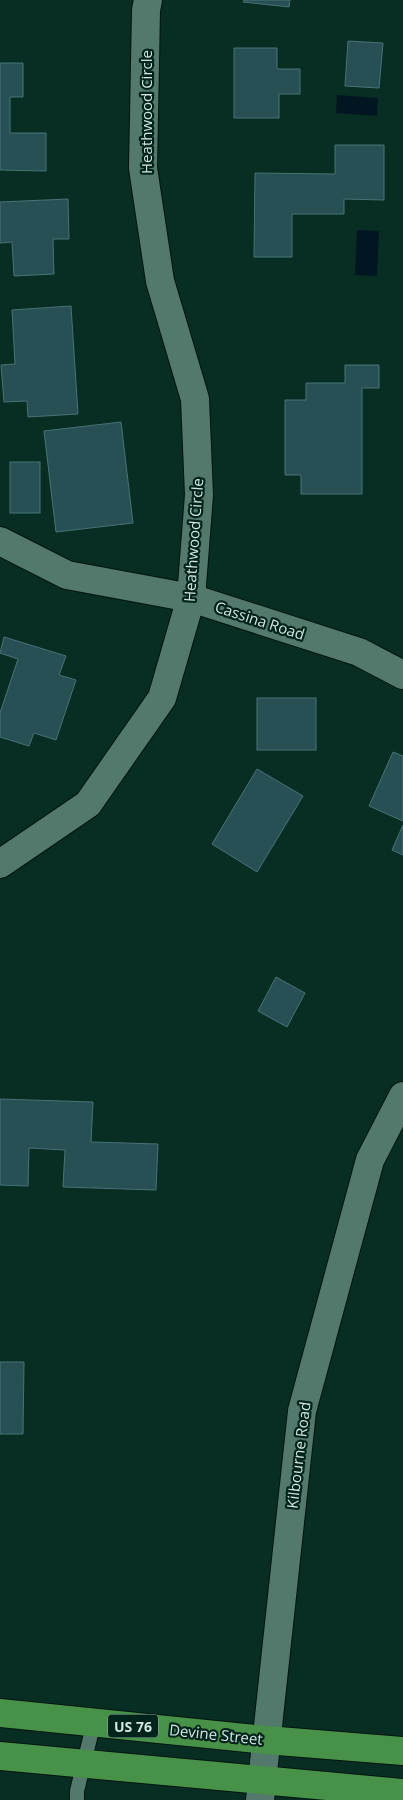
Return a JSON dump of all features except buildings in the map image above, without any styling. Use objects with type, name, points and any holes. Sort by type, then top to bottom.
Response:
[{"type":"main road","name":"Devine Street","points":[[0,1713],[266,1740],[403,1751]]},
{"type":"main road","points":[[0,1756],[84,1764],[261,1790],[403,1793]]},
{"type":"street","name":"Heathwood Circle","points":[[0,864],[88,804],[162,698],[191,598],[199,494],[195,399],[160,281],[144,168],[146,10],[148,0]]},
{"type":"street","name":"Cassina Road","points":[[0,542],[67,576],[191,598],[359,652],[403,675]]},
{"type":"street","name":"Kilbourne Road","points":[[261,1790],[302,1411],[370,1160],[403,1096]]},
{"type":"lane","points":[[77,1800],[94,1722]]},
{"type":"water","points":[[337,95],[378,98],[377,116],[336,113]]},
{"type":"water","points":[[357,230],[379,231],[377,276],[355,275]]}]
